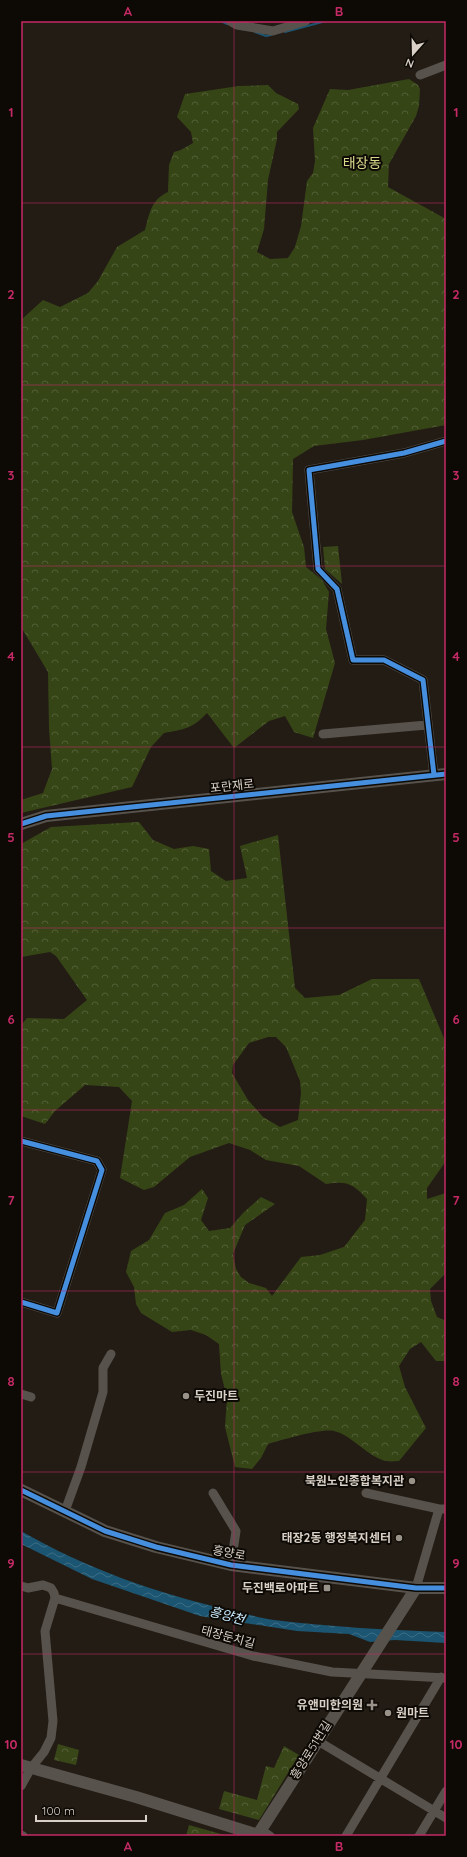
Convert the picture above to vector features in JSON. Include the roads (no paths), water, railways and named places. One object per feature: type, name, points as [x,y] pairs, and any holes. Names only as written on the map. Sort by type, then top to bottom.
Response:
[{"type":"street","points":[[230,21],[244,26],[273,32],[306,21]]},
{"type":"street","points":[[420,75],[446,65]]},
{"type":"street","points":[[434,775],[427,725],[423,680],[384,660],[353,660],[338,589],[318,569],[309,470],[404,453],[446,441]]},
{"type":"street","points":[[323,734],[427,725]]},
{"type":"street","name":"포란재로","points":[[21,824],[46,816],[446,774]]},
{"type":"street","points":[[21,1141],[97,1161],[102,1170],[56,1313],[21,1302]]},
{"type":"street","points":[[64,1511],[81,1467],[103,1392],[103,1368],[111,1354]]},
{"type":"street","points":[[21,1394],[31,1397]]},
{"type":"street","name":"흥양로","points":[[21,1490],[105,1531],[156,1547],[231,1565],[413,1593],[446,1588]]},
{"type":"street","points":[[212,1493],[236,1531],[231,1565]]},
{"type":"street","points":[[366,1493],[443,1509],[413,1593]]},
{"type":"street","name":"태장둔치길","points":[[21,1586],[28,1588],[43,1586],[51,1588],[55,1598],[253,1656],[332,1672],[363,1669],[444,1678],[379,1778],[346,1836]]},
{"type":"street","name":"흥양로51번길","points":[[26,1766],[261,1834],[363,1669],[413,1593]]},
{"type":"street","points":[[21,1786],[26,1766],[44,1752],[51,1738],[52,1721],[45,1631],[55,1598]]},
{"type":"street","points":[[318,1741],[446,1818]]},
{"type":"street","points":[[419,1836],[446,1791]]},
{"type":"water","name":"흥양천","points":[[21,1531],[96,1568],[149,1588],[203,1604],[257,1617],[317,1625],[446,1632],[446,1643],[395,1640],[370,1642],[349,1634],[297,1631],[200,1616],[92,1579],[21,1544]]},
{"type":"waterway","points":[[221,21],[227,24]]},
{"type":"waterway","points":[[285,32],[326,21]]},
{"type":"waterway","points":[[255,32],[266,36],[271,35]]},
{"type":"place","name":"두진마트","points":[[186,1396]]},
{"type":"place","name":"북원노인종합복지관","points":[[412,1481]]},
{"type":"place","name":"태장2동 행정복지센터","points":[[399,1538]]},
{"type":"place","name":"두진백로아파트","points":[[327,1588]]},
{"type":"place","name":"유앤미한의원","points":[[372,1705]]},
{"type":"place","name":"원마트","points":[[388,1713]]},
{"type":"district","name":"태장동","points":[[362,163]]}]
